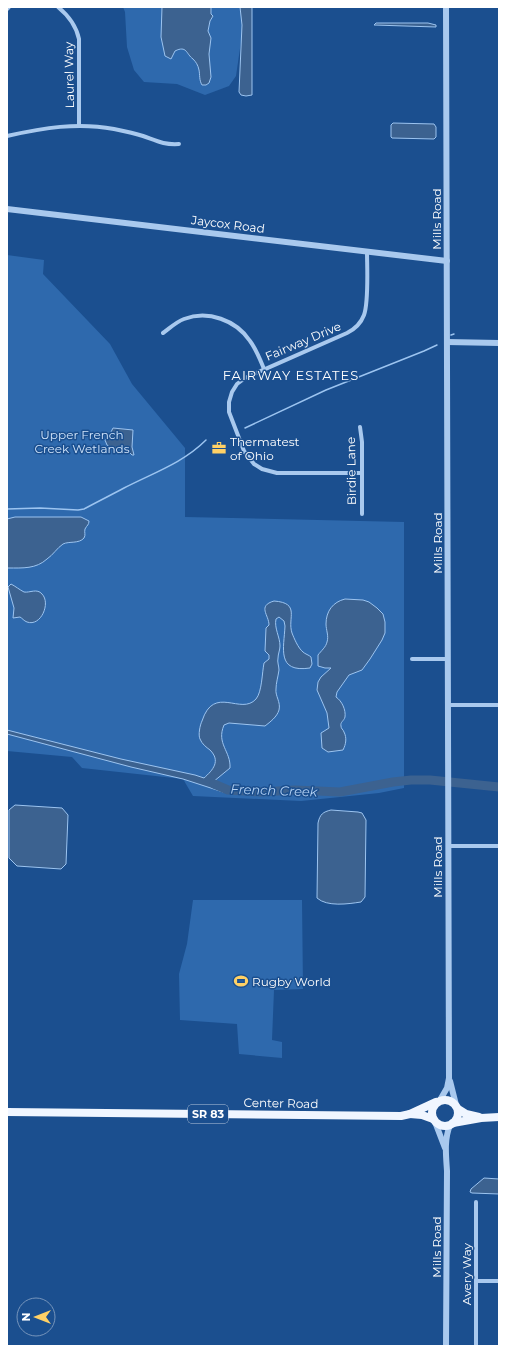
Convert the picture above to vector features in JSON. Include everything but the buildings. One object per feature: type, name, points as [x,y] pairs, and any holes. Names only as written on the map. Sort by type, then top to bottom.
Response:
[{"type":"main road","points":[[481,1118],[466,1114],[449,1100],[438,1101],[432,1110],[434,1120],[442,1126],[481,1118],[499,1117]]},
{"type":"main road","name":"Center Road","points":[[7,1112],[401,1116],[410,1114],[438,1101]]},
{"type":"main road","points":[[452,1124],[458,1116],[457,1107]]},
{"type":"main road","name":"Center Road","points":[[410,1114],[422,1115],[434,1120]]},
{"type":"street","name":"Laurel Way","points":[[58,7],[72,20],[79,39],[79,126]]},
{"type":"street","name":"Mills Road","points":[[438,1101],[446,1091],[449,1078],[446,7]]},
{"type":"street","points":[[7,136],[50,127],[79,126],[112,129],[138,134],[166,144],[179,144]]},
{"type":"street","name":"Jaycox Road","points":[[7,209],[447,261]]},
{"type":"street","name":"Fairway Drive","points":[[362,473],[272,472],[258,467],[250,460],[244,451],[229,416],[229,402],[232,392],[237,384],[249,375],[347,333],[358,325],[363,317],[366,306],[367,251]]},
{"type":"street","points":[[163,333],[177,323],[190,317],[207,316],[220,318],[233,324],[245,334],[253,345],[264,369]]},
{"type":"street","points":[[447,342],[499,342]]},
{"type":"street","name":"Birdie Lane","points":[[360,427],[362,442],[362,514]]},
{"type":"street","points":[[412,659],[448,660]]},
{"type":"street","points":[[448,705],[499,705]]},
{"type":"street","points":[[448,846],[499,846]]},
{"type":"street","name":"Mills Road","points":[[449,1078],[457,1107]]},
{"type":"street","name":"Mills Road","points":[[434,1120],[445,1148]]},
{"type":"street","name":"Mills Road","points":[[446,1346],[447,1171],[445,1148],[447,1134],[452,1124]]},
{"type":"street","name":"Avery Way","points":[[476,1202],[476,1346]]},
{"type":"street","points":[[476,1281],[499,1281]]},
{"type":"green space","points":[[123,7],[246,7],[236,76],[229,86],[205,95],[177,84],[144,82],[134,70],[127,47],[125,12]]},
{"type":"green space","name":"Upper French Creek Wetlands","points":[[7,255],[44,260],[43,274],[110,344],[132,384],[185,448],[185,517],[404,522],[404,788],[379,793],[301,801],[193,796],[183,779],[82,768],[72,757],[7,751]]},
{"type":"green space","name":"Rugby World","points":[[193,900],[302,900],[303,989],[274,990],[272,1040],[282,1042],[282,1058],[239,1054],[237,1024],[180,1020],[179,974],[187,944]]},
{"type":"shaded area","points":[[162,7],[211,7],[211,14],[213,16],[210,21],[208,31],[211,38],[209,54],[211,77],[209,83],[206,85],[202,85],[197,65],[186,51],[179,49],[175,51],[171,59],[165,56],[161,37]]},
{"type":"shaded area","points":[[240,7],[252,7],[252,95],[246,96],[241,95],[239,92],[242,25]]},
{"type":"shaded area","points":[[376,23],[428,23],[436,25],[436,27],[374,25]]},
{"type":"shaded area","points":[[393,123],[434,124],[436,127],[436,137],[434,139],[392,138],[391,125]]},
{"type":"shaded area","points":[[113,428],[133,430],[132,447],[134,455],[132,455],[123,446],[113,449],[107,445],[105,440]]},
{"type":"shaded area","points":[[15,517],[81,517],[89,521],[85,529],[85,537],[82,540],[63,544],[38,565],[8,568],[7,519]]},
{"type":"shaded area","points":[[11,584],[24,592],[38,591],[45,598],[45,608],[37,621],[32,623],[25,621],[20,617],[13,618],[14,608],[8,587]]},
{"type":"shaded area","points":[[345,599],[363,600],[369,602],[377,608],[383,614],[385,633],[362,670],[349,675],[337,692],[336,697],[342,703],[345,711],[345,717],[341,728],[346,736],[345,743],[343,750],[328,752],[322,748],[321,733],[329,728],[327,713],[317,690],[318,682],[321,677],[331,668],[318,666],[318,655],[325,647],[328,640],[326,624],[327,615],[337,602]]},
{"type":"shaded area","points":[[274,601],[282,602],[290,608],[292,633],[301,650],[311,657],[312,664],[310,668],[299,669],[292,667],[287,663],[284,657],[284,621],[279,617],[276,619],[280,646],[278,660],[279,670],[276,684],[279,710],[275,717],[265,726],[229,723],[224,725],[222,737],[230,762],[230,768],[213,782],[225,787],[223,792],[183,779],[131,767],[7,734],[7,730],[204,778],[213,769],[215,758],[199,737],[201,723],[207,710],[213,704],[220,702],[243,704],[250,703],[258,696],[261,687],[264,663],[269,659],[269,655],[265,651],[266,628],[269,625],[269,621],[265,608],[266,605]]},
{"type":"shaded area","points":[[15,805],[62,808],[68,815],[66,864],[61,869],[17,866],[9,858],[9,810]]},
{"type":"shaded area","points":[[331,810],[362,813],[366,820],[365,897],[361,902],[332,904],[321,901],[317,898],[318,823],[322,814]]},
{"type":"shaded area","points":[[484,1178],[499,1179],[499,1194],[470,1192],[471,1189]]},
{"type":"waterway","points":[[245,428],[326,390],[437,345]]},
{"type":"waterway","points":[[7,509],[84,509],[178,461],[206,440]]},
{"type":"waterway","name":"French Creek","points":[[214,784],[228,790],[261,792],[295,790],[340,792],[411,780],[430,780],[499,787]]},
{"type":"place","name":"Thermatest of Ohio","points":[[219,448]]},
{"type":"place","name":"Rugby World","points":[[241,981]]},
{"type":"district","name":"FAIRWAY ESTATES","points":[[291,375]]}]
